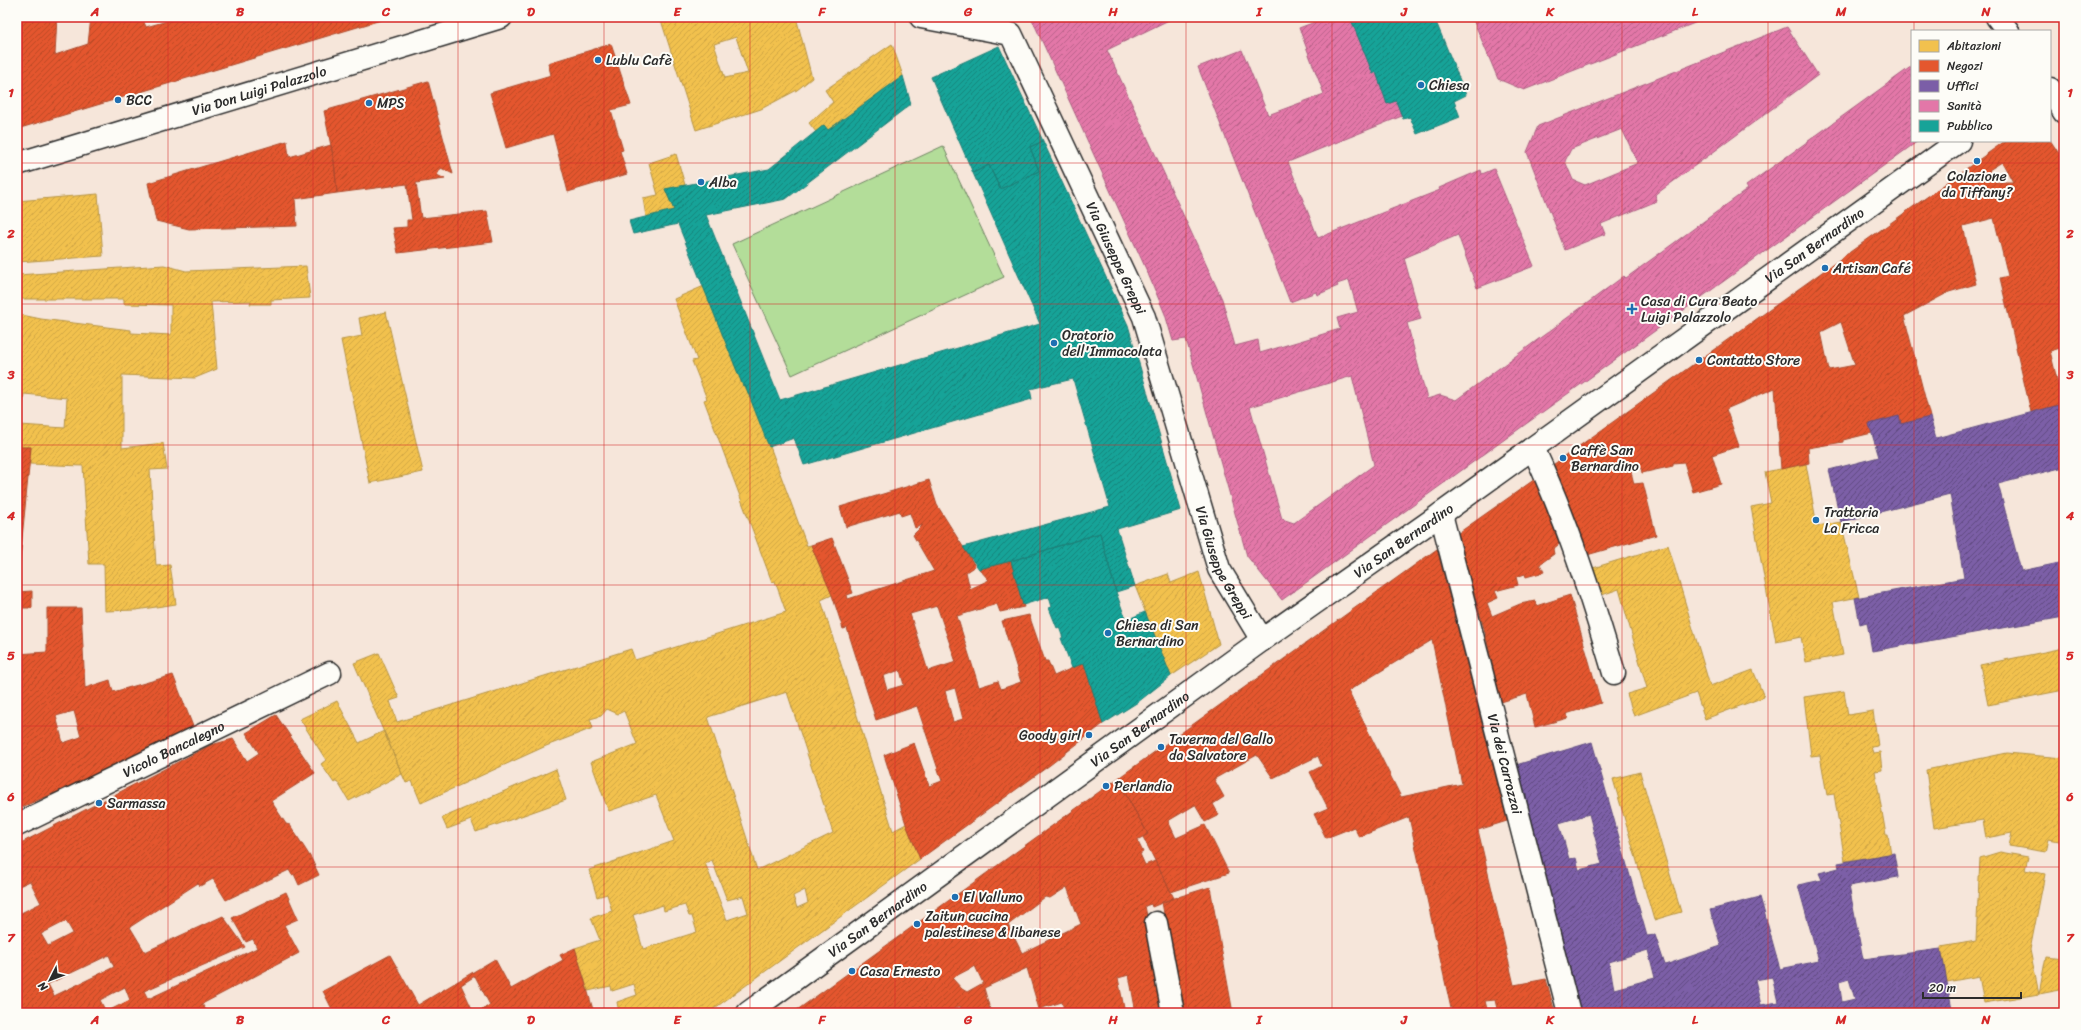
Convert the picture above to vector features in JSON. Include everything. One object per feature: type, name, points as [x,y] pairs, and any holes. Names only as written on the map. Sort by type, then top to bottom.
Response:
[{"type":"street","name":"Via Don Luigi Palazzolo","points":[[17,164],[501,17]]},
{"type":"street","name":"Via Giuseppe Greppi","points":[[921,17],[1011,34],[1144,317],[1219,569],[1262,640]]},
{"type":"street","points":[[1997,17],[2007,30]]},
{"type":"street","points":[[2051,91],[2064,112]]},
{"type":"street","name":"Via San Bernardino","points":[[748,1013],[1262,640],[1441,514],[1958,142]]},
{"type":"street","points":[[1533,448],[1549,483],[1585,576],[1614,673]]},
{"type":"street","name":"Via dei Carrozzai","points":[[1441,514],[1569,1013]]},
{"type":"street","name":"Vicolo Bancalegno","points":[[17,825],[330,673]]},
{"type":"street","points":[[1156,923],[1173,1013]]},
{"type":"green space","points":[[943,146],[1004,277],[792,375],[732,244]]},
{"type":"building: Abitazioni","points":[[660,17],[796,17],[812,78],[797,90],[761,109],[696,130]],"holes":[[[736,37],[748,73],[725,78],[714,44]]]},
{"type":"building: Abitazioni","points":[[892,44],[903,76],[828,130],[824,125],[816,132],[809,123],[833,102],[825,90]]},
{"type":"building: Abitazioni","points":[[676,154],[685,185],[665,189],[674,210],[646,217],[643,198],[658,195],[649,163]]},
{"type":"building: Abitazioni","points":[[98,194],[103,256],[17,262],[17,201]]},
{"type":"building: Abitazioni","points":[[164,265],[186,271],[306,266],[310,298],[271,300],[271,304],[250,304],[251,301],[211,302],[217,369],[195,378],[122,375],[122,448],[163,443],[167,469],[150,470],[156,566],[170,565],[176,604],[136,610],[105,611],[104,564],[89,564],[83,466],[30,464],[31,447],[17,447],[17,314],[41,319],[131,330],[131,333],[171,335],[171,305],[124,304],[124,299],[17,299],[17,275]],"holes":[[[24,394],[67,398],[65,428],[20,425]]]},
{"type":"building: Abitazioni","points":[[704,286],[743,386],[745,385],[765,433],[807,546],[811,545],[832,595],[821,600],[893,831],[906,824],[920,859],[708,1013],[619,1013],[617,1002],[637,995],[634,984],[612,991],[611,986],[588,991],[575,948],[600,940],[591,918],[612,911],[607,894],[597,897],[589,870],[674,841],[656,795],[609,811],[607,807],[591,762],[637,744],[624,711],[618,714],[607,709],[601,716],[590,719],[593,728],[546,746],[421,803],[412,781],[406,783],[354,663],[379,653],[399,698],[390,701],[397,722],[631,649],[635,660],[786,612],[775,581],[772,582],[704,400],[707,399],[692,361],[697,360],[674,299]],"holes":[[[787,692],[833,833],[757,870],[708,717]],[[712,860],[727,900],[743,896],[748,913],[727,920],[705,863]],[[805,890],[808,903],[797,908],[793,896]],[[663,905],[664,911],[685,905],[689,916],[692,916],[697,932],[643,949],[633,915]]]},
{"type":"building: Abitazioni","points":[[386,312],[423,472],[370,483],[341,340],[362,336],[359,318]]},
{"type":"building: Abitazioni","points":[[1806,464],[1817,526],[1841,522],[1859,597],[1833,602],[1843,655],[1806,662],[1801,637],[1776,642],[1751,507],[1771,503],[1765,472]]},
{"type":"building: Abitazioni","points":[[1668,545],[1710,686],[1753,670],[1764,697],[1705,719],[1696,693],[1634,716],[1627,694],[1647,688],[1619,589],[1599,596],[1593,568]]},
{"type":"building: Abitazioni","points":[[1199,572],[1219,644],[1171,676],[1135,586],[1168,574],[1171,583]]},
{"type":"building: Abitazioni","points":[[2064,648],[2064,690],[1988,705],[1980,665]]},
{"type":"building: Abitazioni","points":[[1844,691],[1848,715],[1873,711],[1878,746],[1871,747],[1873,753],[1880,752],[1882,770],[1875,771],[1886,835],[1888,835],[1891,854],[1845,861],[1834,794],[1827,795],[1820,755],[1811,756],[1804,697]]},
{"type":"building: Abitazioni","points":[[337,701],[359,743],[384,731],[402,774],[349,801],[337,781],[334,783],[321,764],[326,760],[300,719]]},
{"type":"building: Abitazioni","points":[[2064,745],[2064,842],[2049,839],[2046,852],[2009,846],[2012,833],[1986,838],[1983,820],[1934,828],[1926,770],[2007,753],[2063,758]]},
{"type":"building: Abitazioni","points":[[556,769],[566,800],[476,832],[471,820],[447,829],[442,818]]},
{"type":"building: Abitazioni","points":[[1640,772],[1681,912],[1654,920],[1613,779]]},
{"type":"building: Abitazioni","points":[[2000,852],[2028,857],[2025,870],[2045,874],[2030,950],[2039,994],[1984,1003],[1979,976],[1947,982],[1941,947],[1976,941],[1980,858]]},
{"type":"building: Abitazioni","points":[[2046,956],[2064,958],[2061,988],[2060,990],[2039,994]]},
{"type":"building: Negozi","points":[[17,17],[57,17],[55,55],[88,44],[91,17],[142,17],[146,27],[181,17],[391,17],[17,129]]},
{"type":"building: Negozi","points":[[611,44],[631,105],[611,110],[623,150],[620,151],[627,174],[568,192],[553,134],[506,148],[490,93],[551,75],[548,63]]},
{"type":"building: Negozi","points":[[428,81],[453,174],[441,168],[437,175],[445,179],[416,183],[421,218],[487,211],[493,242],[398,253],[393,228],[407,227],[407,220],[412,220],[407,184],[337,193],[334,161],[324,111]]},
{"type":"building: Negozi","points":[[287,141],[289,157],[331,145],[334,161],[337,193],[295,199],[297,226],[189,229],[156,221],[148,183]]},
{"type":"building: Negozi","points":[[2004,142],[2051,142],[2064,161],[2064,347],[2050,351],[2063,404],[2031,412],[2000,278],[2008,276],[1994,218],[1963,226],[1976,284],[1949,292],[1904,316],[1930,417],[1901,424],[1899,416],[1869,424],[1872,433],[1843,440],[1843,442],[1808,448],[1809,463],[1781,469],[1775,388],[1726,409],[1739,446],[1712,455],[1721,484],[1693,492],[1684,462],[1673,463],[1673,466],[1642,473],[1641,468],[1631,472],[1634,484],[1643,483],[1656,535],[1587,555],[1577,531],[1580,529],[1550,467]],"holes":[[[2002,162],[2013,182],[1996,182],[1989,170]],[[1841,322],[1855,365],[1829,370],[1821,332]]]},
{"type":"building: Negozi","points":[[17,447],[31,447],[19,569],[17,569]]},
{"type":"building: Negozi","points":[[1538,477],[1563,541],[1553,549],[1554,554],[1540,564],[1544,572],[1526,577],[1525,574],[1516,577],[1518,585],[1495,591],[1498,598],[1487,603],[1492,616],[1520,604],[1535,601],[1536,606],[1570,595],[1601,703],[1566,714],[1568,718],[1535,727],[1527,694],[1501,702],[1484,628],[1457,534]]},
{"type":"building: Negozi","points":[[929,480],[937,505],[975,566],[966,572],[970,589],[989,580],[979,569],[1011,561],[1024,607],[1000,612],[997,604],[957,616],[979,687],[998,681],[1001,689],[1021,682],[1002,621],[1029,615],[1045,661],[1048,661],[1054,676],[1084,663],[1103,724],[1050,765],[920,859],[906,824],[884,755],[914,743],[929,786],[942,781],[917,706],[876,720],[847,628],[843,629],[832,595],[811,545],[832,538],[853,593],[847,595],[848,599],[934,571],[913,535],[923,525],[915,528],[910,513],[901,516],[900,511],[846,527],[840,507]],"holes":[[[937,606],[956,662],[928,671],[910,614]],[[900,670],[904,685],[887,690],[883,676]],[[955,688],[963,719],[953,722],[945,691]]]},
{"type":"building: Negozi","points":[[1437,549],[1507,821],[1478,830],[1514,985],[1546,979],[1555,1013],[1498,1013],[1495,1000],[1485,1001],[1488,1013],[1452,1013],[1409,817],[1359,837],[1354,827],[1326,838],[1314,814],[1328,808],[1310,772],[1322,766],[1318,756],[1273,778],[1257,755],[1214,779],[1224,797],[1213,804],[1219,815],[1205,822],[1195,805],[1168,821],[1176,838],[1205,825],[1229,873],[1171,892],[1143,837],[1148,834],[1117,779]],"holes":[[[1432,640],[1462,784],[1401,797],[1348,691]]]},
{"type":"building: Negozi","points":[[32,591],[32,608],[17,608],[17,592]]},
{"type":"building: Negozi","points":[[47,608],[81,608],[85,688],[110,680],[113,692],[173,675],[194,729],[95,776],[17,809],[17,654],[47,652]],"holes":[[[74,711],[81,737],[63,743],[56,716]]]},
{"type":"building: Negozi","points":[[276,715],[315,773],[271,801],[286,824],[290,825],[311,858],[319,875],[299,885],[294,874],[292,875],[289,870],[226,900],[213,879],[200,886],[198,883],[130,927],[145,952],[223,916],[245,947],[144,991],[148,999],[257,948],[253,939],[246,942],[232,918],[286,892],[298,919],[284,925],[299,953],[202,1004],[208,1013],[17,1013],[17,915],[41,903],[30,881],[17,887],[17,845],[211,745],[233,739],[247,761],[259,753],[246,733]],"holes":[[[66,921],[73,933],[48,946],[41,934]],[[109,955],[114,967],[54,996],[48,984]],[[125,987],[130,1000],[106,1012],[100,1000]]]},
{"type":"building: Negozi","points":[[1117,779],[1148,834],[1137,840],[1143,852],[1140,854],[1145,865],[1155,861],[1174,898],[1152,907],[1151,904],[1145,906],[1166,1013],[1136,1013],[1129,975],[1118,978],[1125,1013],[1065,1013],[1062,1002],[1039,1009],[1027,968],[984,988],[991,1013],[962,1013],[960,1006],[945,1013],[793,1013]],"holes":[[[1067,887],[1081,924],[1022,953],[1008,925],[1045,897],[1050,898]],[[975,966],[983,983],[967,992],[962,989],[952,978]]]},
{"type":"building: Negozi","points":[[1210,887],[1233,1013],[1181,1013],[1162,902]]},
{"type":"building: Negozi","points":[[575,948],[594,1013],[476,1013],[490,1005],[475,976],[461,985],[474,1013],[334,1013],[323,991],[390,955],[418,1005],[495,959],[511,989],[563,960],[560,955]]},
{"type":"building: Uffici","points":[[2063,404],[2064,467],[1998,484],[2021,571],[2064,562],[2064,617],[1872,651],[1867,622],[1860,624],[1855,598],[1964,578],[1950,494],[1841,522],[1829,470],[1879,457],[1869,424],[1899,416],[1901,424],[1930,417],[1936,438]]},
{"type":"building: Uffici","points":[[1592,742],[1647,936],[1655,935],[1665,965],[1721,946],[1710,910],[1760,897],[1780,969],[1819,961],[1798,885],[1822,880],[1819,873],[1839,868],[1838,863],[1894,853],[1898,877],[1849,886],[1863,959],[1941,949],[1952,1010],[1938,1013],[1580,1013],[1516,765]],"holes":[[[1589,814],[1602,864],[1579,870],[1576,858],[1569,859],[1559,823]],[[1648,950],[1655,978],[1614,989],[1609,962]],[[1772,977],[1778,1002],[1761,1005],[1755,980]],[[1849,979],[1855,999],[1842,1002],[1839,982]]]},
{"type":"building: Sanità","name":"Casa di Cura Beato Luigi Palazzolo","points":[[1031,17],[1175,17],[1107,50],[1222,299],[1235,346],[1258,340],[1260,353],[1340,329],[1337,318],[1358,312],[1349,280],[1337,284],[1338,286],[1317,295],[1316,292],[1290,302],[1198,67],[1242,50],[1268,115],[1324,94],[1299,28],[1328,17],[1350,17],[1373,74],[1376,72],[1387,104],[1396,101],[1402,116],[1288,162],[1318,238],[1440,190],[1439,188],[1481,170],[1482,174],[1494,169],[1534,266],[1477,288],[1458,235],[1404,258],[1421,319],[1407,323],[1427,399],[1440,395],[1456,400],[1624,276],[1626,278],[1748,189],[1746,186],[1911,67],[1911,142],[1917,142],[1282,600],[1247,556],[1186,339],[1173,341],[1165,314]],"holes":[[[1352,376],[1374,465],[1294,523],[1282,519],[1250,407]]]},
{"type":"building: Sanità","points":[[1472,17],[1710,17],[1524,90],[1498,79]]},
{"type":"building: Sanità","points":[[1787,27],[1818,75],[1655,195],[1657,201],[1601,224],[1605,234],[1565,250],[1527,152],[1538,126]],"holes":[[[1622,129],[1638,163],[1585,185],[1573,180],[1565,161],[1571,149]]]},
{"type":"building: Pubblico","name":"Chiesa","points":[[1350,17],[1434,17],[1466,95],[1454,101],[1460,117],[1417,134],[1410,117],[1403,119],[1396,101],[1387,104],[1376,72],[1373,74]]},
{"type":"building: Pubblico","points":[[999,46],[1043,141],[1030,147],[1039,171],[1000,189],[989,165],[973,173],[931,77]]},
{"type":"building: Pubblico","name":"Oratorio dell'Immacolata","points":[[903,76],[911,104],[786,199],[706,215],[780,400],[1040,324],[973,173],[989,165],[1000,189],[1007,186],[1039,171],[1030,147],[1043,141],[1128,325],[1181,510],[1117,529],[1135,586],[1116,592],[1100,533],[1011,561],[979,569],[963,547],[1110,507],[1073,379],[1030,389],[1032,399],[804,465],[794,438],[769,447],[745,385],[743,386],[678,224],[633,234],[629,221],[674,210],[665,189],[769,169],[824,125],[828,130]]},
{"type":"building: Pubblico","name":"Chiesa di San Bernardino","points":[[1100,533],[1116,592],[1126,620],[1145,612],[1171,676],[1138,702],[1103,724],[1084,663],[1072,668],[1061,638],[1063,638],[1059,627],[1057,628],[1049,608],[1052,607],[1049,597],[1023,605],[1011,561]]},
{"type":"place","name":"Lublu Cafè","points":[[598,60]]},
{"type":"place","name":"Chiesa","points":[[1421,85]]},
{"type":"place","name":"BCC","points":[[118,100]]},
{"type":"place","name":"MPS","points":[[369,103]]},
{"type":"place","name":"Colazione da Tiffany?","points":[[1977,161]]},
{"type":"place","name":"Alba","points":[[701,182]]},
{"type":"place","name":"Artisan Café","points":[[1825,268]]},
{"type":"place","name":"Casa di Cura Beato Luigi Palazzolo","points":[[1632,309]]},
{"type":"place","name":"Oratorio dell'Immacolata","points":[[1054,343]]},
{"type":"place","name":"Contatto Store","points":[[1699,360]]},
{"type":"place","name":"Caffè San Bernardino","points":[[1563,458]]},
{"type":"place","name":"Trattoria La Fricca","points":[[1816,520]]},
{"type":"place","name":"Chiesa di San Bernardino","points":[[1108,633]]},
{"type":"place","name":"Goody girl","points":[[1089,735]]},
{"type":"place","name":"Taverna del Gallo da Salvatore","points":[[1161,747]]},
{"type":"place","name":"Perlandia","points":[[1106,786]]},
{"type":"place","name":"Sarmassa","points":[[99,803]]},
{"type":"place","name":"El Valluno","points":[[955,897]]},
{"type":"place","name":"Zaitun cucina palestinese & libanese","points":[[917,924]]},
{"type":"place","name":"Casa Ernesto","points":[[852,971]]}]
